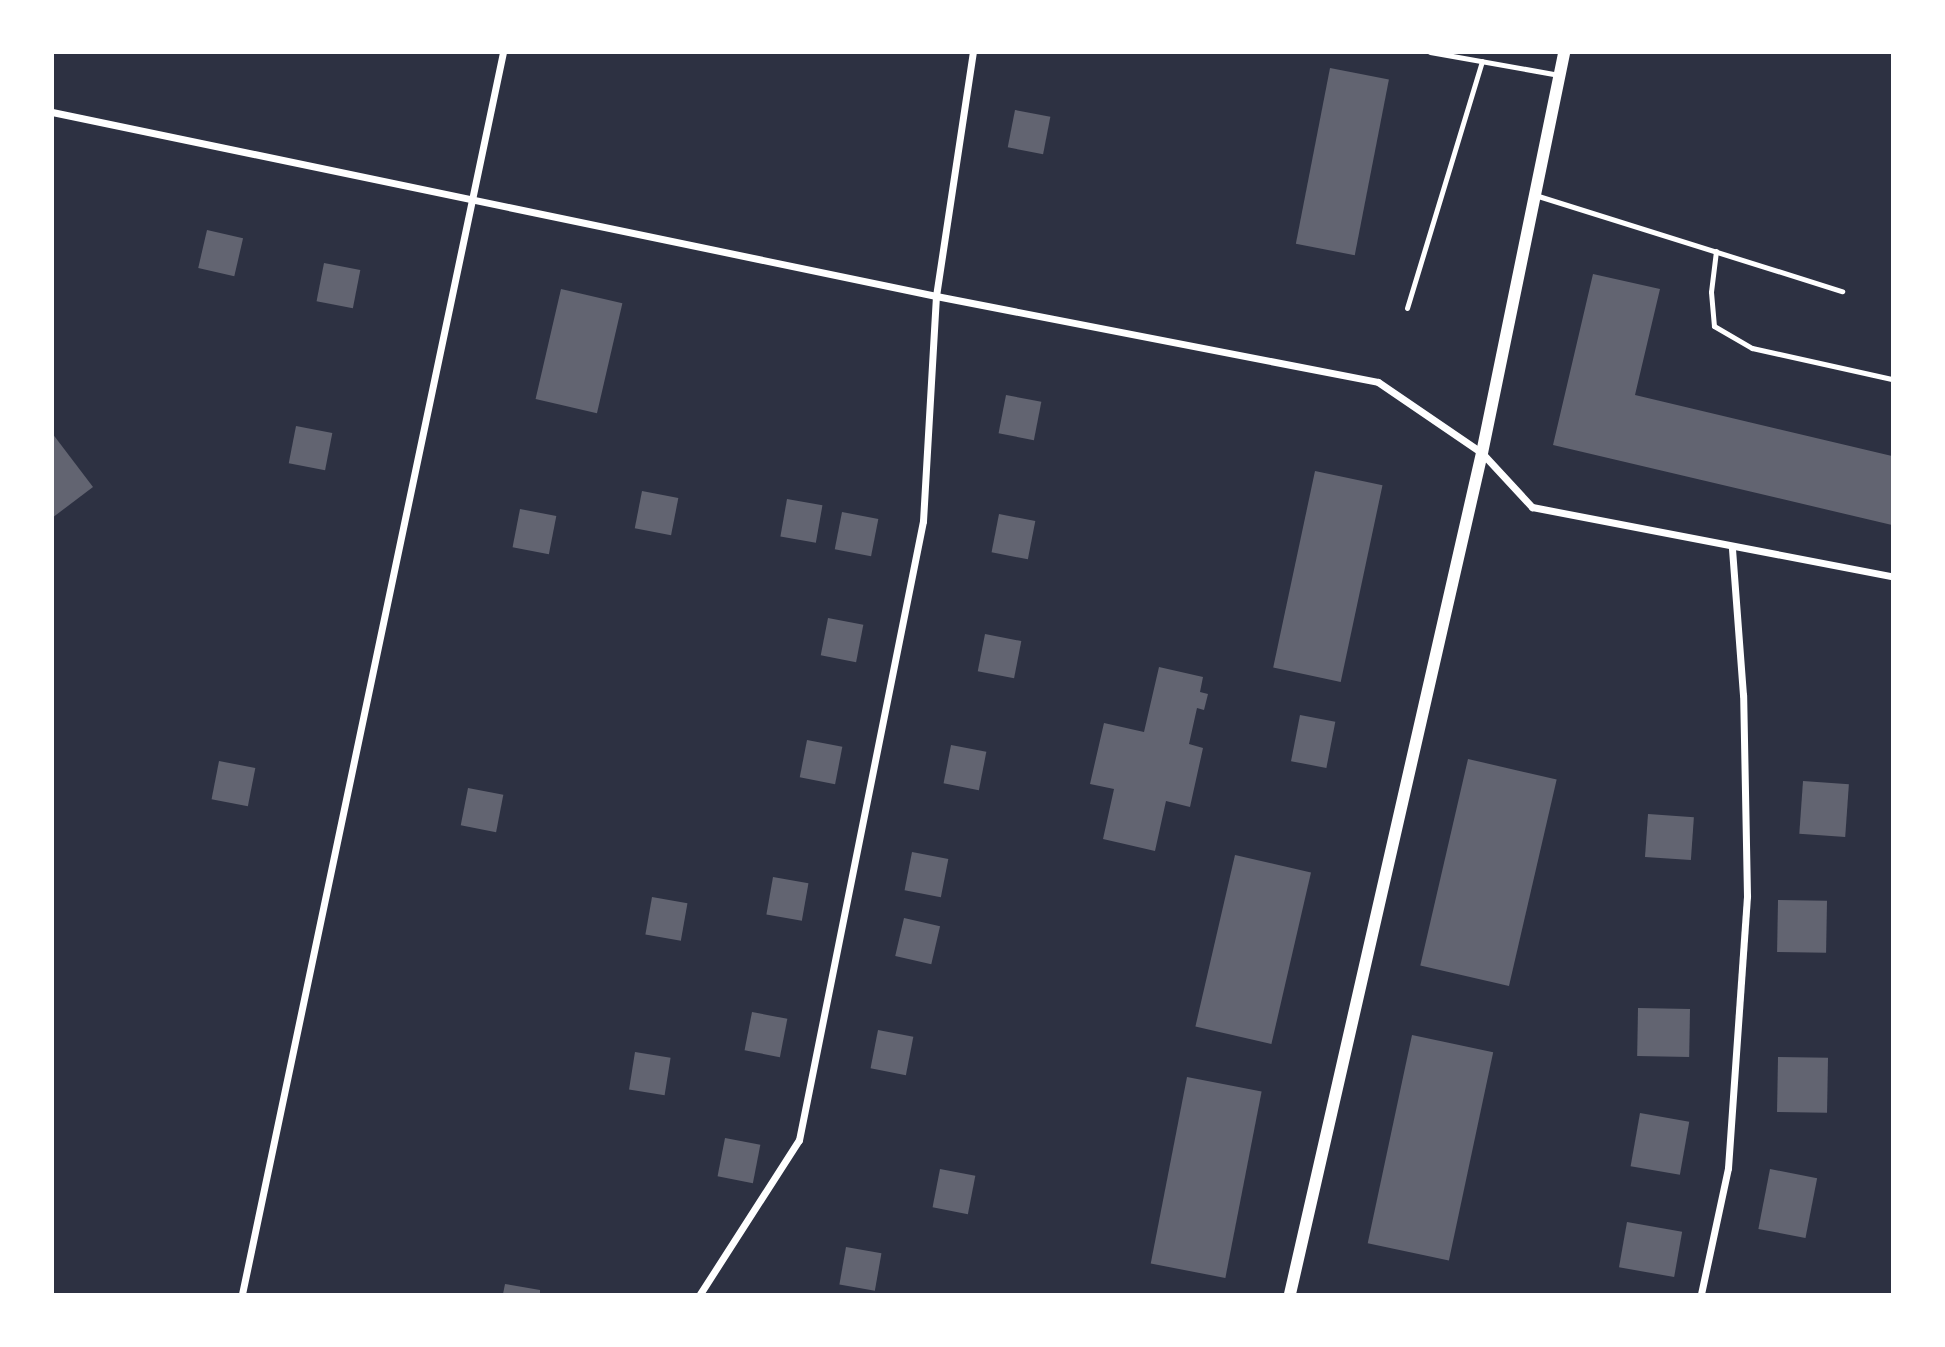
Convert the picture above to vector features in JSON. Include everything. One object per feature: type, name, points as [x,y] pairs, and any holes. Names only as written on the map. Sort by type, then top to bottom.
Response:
[{"type":"street","points":[[242,1294],[475,197],[503,52]]},
{"type":"street","points":[[700,1294],[799,1140],[923,521],[936,296],[973,52]]},
{"type":"street","points":[[1290,1294],[1482,453],[1564,52]]},
{"type":"street","points":[[52,112],[475,197],[936,296],[1378,382],[1482,453],[1532,507],[1892,576]]},
{"type":"street","points":[[1701,1294],[1728,1168],[1747,896],[1743,695],[1731,547]]},
{"type":"lane","points":[[1430,52],[1559,75]]},
{"type":"lane","points":[[1407,308],[1482,61]]},
{"type":"lane","points":[[1535,195],[1842,290]]},
{"type":"lane","points":[[1716,251],[1711,292],[1714,326],[1752,348],[1892,379]]},
{"type":"building","points":[[1330,68],[1389,79],[1355,255],[1296,244]]},
{"type":"building","points":[[1015,110],[1050,117],[1043,154],[1008,147]]},
{"type":"building","points":[[207,230],[243,238],[234,276],[198,268]]},
{"type":"building","points":[[324,263],[360,270],[353,308],[317,301]]},
{"type":"building","points":[[1593,274],[1660,289],[1635,395],[1892,456],[1892,525],[1553,445]]},
{"type":"building","points":[[561,289],[622,303],[597,413],[536,399]]},
{"type":"building","points":[[1006,395],[1041,402],[1034,440],[999,433]]},
{"type":"building","points":[[296,426],[332,433],[325,470],[289,463]]},
{"type":"building","points":[[52,433],[93,487],[52,518]]},
{"type":"building","points":[[1315,471],[1382,485],[1341,682],[1273,668]]},
{"type":"building","points":[[642,491],[678,498],[671,535],[635,528]]},
{"type":"building","points":[[787,499],[822,505],[816,543],[780,536]]},
{"type":"building","points":[[520,509],[556,516],[549,554],[513,547]]},
{"type":"building","points":[[842,512],[878,519],[871,556],[835,549]]},
{"type":"building","points":[[999,514],[1035,521],[1028,559],[992,552]]},
{"type":"building","points":[[828,618],[863,625],[856,662],[821,655]]},
{"type":"building","points":[[985,634],[1021,641],[1014,678],[978,671]]},
{"type":"building","points":[[1159,667],[1203,677],[1200,692],[1208,694],[1204,710],[1197,708],[1189,744],[1203,748],[1190,807],[1166,801],[1155,851],[1103,839],[1114,789],[1090,784],[1104,723],[1144,732]]},
{"type":"building","points":[[1300,715],[1335,722],[1326,768],[1291,761]]},
{"type":"building","points":[[807,740],[842,747],[835,784],[800,777]]},
{"type":"building","points":[[951,745],[986,752],[979,790],[944,783]]},
{"type":"building","points":[[1468,759],[1557,779],[1509,986],[1420,966]]},
{"type":"building","points":[[219,761],[255,768],[248,806],[212,799]]},
{"type":"building","points":[[1803,781],[1849,784],[1845,837],[1799,834]]},
{"type":"building","points":[[468,788],[503,795],[496,832],[461,825]]},
{"type":"building","points":[[1648,814],[1694,817],[1691,860],[1645,857]]},
{"type":"building","points":[[912,852],[948,859],[941,897],[905,890]]},
{"type":"building","points":[[1235,855],[1311,873],[1271,1044],[1195,1026]]},
{"type":"building","points":[[773,877],[808,883],[802,921],[766,914]]},
{"type":"building","points":[[652,897],[687,903],[681,941],[645,934]]},
{"type":"building","points":[[1778,900],[1827,901],[1826,953],[1777,952]]},
{"type":"building","points":[[904,918],[940,926],[931,964],[895,956]]},
{"type":"building","points":[[1638,1008],[1690,1009],[1689,1057],[1637,1056]]},
{"type":"building","points":[[752,1012],[787,1019],[780,1057],[745,1050]]},
{"type":"building","points":[[878,1030],[913,1037],[906,1075],[871,1068]]},
{"type":"building","points":[[1412,1035],[1493,1052],[1449,1261],[1368,1243]]},
{"type":"building","points":[[635,1052],[671,1058],[665,1095],[629,1090]]},
{"type":"building","points":[[1778,1057],[1828,1058],[1827,1113],[1777,1112]]},
{"type":"building","points":[[1187,1077],[1262,1092],[1225,1278],[1151,1264]]},
{"type":"building","points":[[1640,1113],[1689,1122],[1680,1175],[1631,1166]]},
{"type":"building","points":[[725,1138],[760,1145],[753,1183],[718,1176]]},
{"type":"building","points":[[940,1169],[975,1176],[968,1214],[933,1207]]},
{"type":"building","points":[[1770,1169],[1817,1178],[1805,1238],[1758,1229]]},
{"type":"building","points":[[1627,1222],[1682,1232],[1674,1277],[1619,1267]]},
{"type":"building","points":[[846,1247],[881,1253],[875,1291],[839,1284]]},
{"type":"building","points":[[505,1284],[540,1290],[540,1294],[503,1294]]}]
